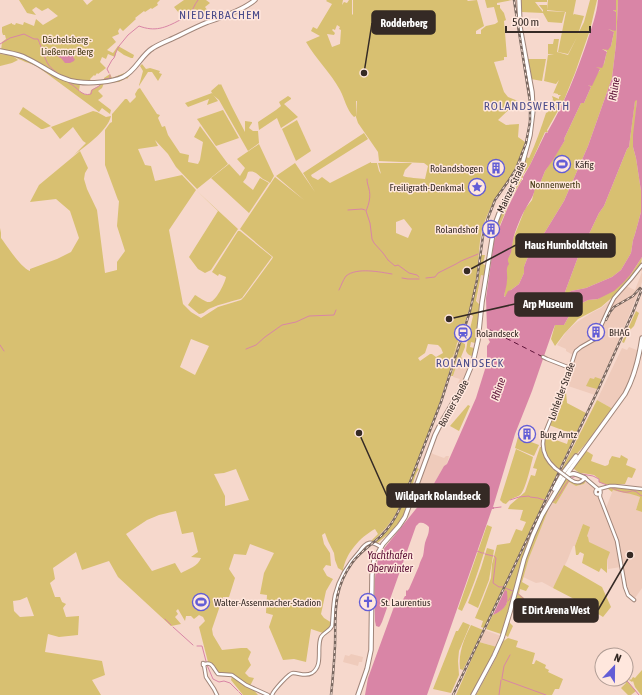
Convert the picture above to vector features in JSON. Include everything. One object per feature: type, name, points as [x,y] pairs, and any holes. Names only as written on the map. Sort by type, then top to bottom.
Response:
[{"type":"main road","points":[[0,51],[23,56],[58,76],[76,82],[92,83],[119,78],[130,72],[153,48],[192,29],[221,18],[255,0]]},
{"type":"main road","name":"Mainzer Straße","points":[[489,254],[495,223],[522,165],[532,128],[532,92],[520,27],[519,0]]},
{"type":"main road","name":"Bonner Straße","points":[[358,695],[371,654],[374,560],[381,547],[402,522],[406,514],[435,435],[464,384],[473,362],[478,340],[489,254]]},
{"type":"main road","points":[[545,508],[575,462],[630,386],[637,365],[642,338]]},
{"type":"main road","points":[[473,695],[502,638],[524,559],[550,496],[562,473],[587,446]]},
{"type":"main road","points":[[575,462],[573,468],[582,479]]},
{"type":"main road","points":[[564,478],[572,473],[582,479]]},
{"type":"street","name":"Lohfelder Straße","points":[[562,473],[549,462],[544,455],[542,446],[544,436],[575,352],[596,339],[614,299],[642,265]]},
{"type":"street","points":[[543,357],[570,368]]},
{"type":"street","points":[[562,473],[576,482],[582,479],[598,491],[617,541],[625,588],[628,595],[634,600]]},
{"type":"street","points":[[598,491],[615,486],[642,489]]},
{"type":"street","points":[[272,695],[274,690],[290,674],[295,673],[305,675],[314,671],[320,658],[321,637],[330,630],[332,626],[336,591],[342,576],[349,564],[366,544],[371,543],[381,547]]},
{"type":"street","points":[[217,695],[206,677],[204,664],[210,664],[218,674],[232,675],[246,685],[268,695]]},
{"type":"shaded area","points":[[642,272],[642,282],[639,291],[595,395],[565,385],[576,352],[596,340],[602,327],[595,339],[580,347],[573,355],[566,351],[566,349],[557,345],[567,331],[577,322],[601,308],[612,299],[614,300],[626,286],[635,290]]},
{"type":"shaded area","points":[[481,275],[486,276],[481,305],[477,301]]},
{"type":"shaded area","points":[[629,347],[639,351],[631,381],[623,396],[613,409],[597,400],[622,348],[627,350]]},
{"type":"shaded area","points":[[462,358],[471,363],[469,371],[461,387],[457,385],[460,379],[453,377],[457,364]]},
{"type":"shaded area","points":[[431,452],[444,458],[449,456],[447,464],[444,466],[421,503],[413,500]]},
{"type":"shaded area","points":[[586,481],[594,488],[593,494],[598,496],[600,500],[616,541],[621,567],[608,569],[607,560],[588,542],[588,537],[583,524],[575,546],[573,546],[553,588],[542,582],[536,583],[523,577],[551,502],[556,504],[569,482],[577,486],[584,484]]},
{"type":"shaded area","points":[[613,490],[631,493],[640,497],[636,510],[642,512],[642,588],[635,598],[628,593],[626,588],[620,547],[606,508]]},
{"type":"shaded area","points":[[485,630],[501,636],[497,647],[479,642]]},
{"type":"shaded area","points":[[351,654],[363,657],[362,662],[359,662],[358,666],[343,662],[345,655],[349,656]]},
{"type":"green space","name":"Dächelsberg - Ließemer Berg","points":[[19,0],[83,0],[87,5],[93,0],[160,0],[157,3],[158,5],[145,12],[144,11],[123,31],[120,28],[118,31],[119,34],[112,37],[116,42],[107,50],[113,53],[118,46],[134,55],[133,58],[124,55],[117,50],[115,57],[108,54],[106,59],[102,57],[100,62],[106,68],[90,79],[92,82],[82,82],[67,78],[27,57],[1,51],[2,42],[6,39],[2,32],[2,27],[12,23],[15,25],[16,23],[23,25],[24,22],[34,26],[36,19],[43,25],[58,16],[48,8],[42,11],[36,7],[32,10],[36,15],[27,13]]},
{"type":"green space","points":[[184,0],[206,0],[210,3],[205,7],[208,11],[202,15],[200,13],[195,15],[193,11],[191,15],[184,19],[174,7]]},
{"type":"green space","points":[[343,0],[342,5],[344,2],[347,3],[349,0],[352,0],[353,15],[353,0],[477,0],[484,26],[476,31],[476,34],[481,34],[481,30],[486,26],[498,22],[494,7],[487,8],[485,0],[512,0],[497,3],[497,5],[500,5],[506,20],[504,21],[507,57],[504,57],[504,60],[494,62],[504,92],[508,97],[518,101],[498,120],[506,125],[519,124],[518,137],[525,142],[521,155],[509,180],[494,200],[486,218],[480,241],[474,294],[459,340],[452,358],[450,358],[452,359],[453,358],[458,344],[437,411],[399,508],[387,526],[372,542],[371,541],[378,534],[375,529],[359,541],[350,552],[343,571],[338,568],[334,553],[325,533],[322,535],[324,544],[330,553],[331,566],[326,565],[323,569],[327,576],[333,579],[326,591],[321,614],[332,623],[330,628],[323,633],[311,629],[306,662],[294,659],[283,660],[269,627],[273,615],[266,613],[267,595],[260,594],[264,573],[274,553],[250,544],[246,555],[234,554],[229,569],[235,578],[229,597],[223,597],[212,629],[213,635],[222,650],[247,648],[251,652],[248,659],[251,665],[245,673],[249,677],[254,678],[250,686],[232,675],[219,674],[208,662],[199,627],[205,621],[203,617],[199,615],[194,619],[191,616],[186,616],[185,621],[178,609],[176,611],[178,614],[175,617],[181,624],[171,626],[118,577],[109,561],[82,570],[76,552],[53,568],[55,579],[50,583],[55,597],[60,597],[62,602],[66,604],[63,608],[66,617],[79,616],[78,635],[59,637],[48,634],[45,652],[102,661],[105,675],[92,680],[101,695],[0,695],[0,228],[1,238],[18,261],[30,271],[30,269],[71,252],[79,238],[70,211],[56,199],[30,202],[39,185],[80,151],[88,168],[84,179],[97,210],[105,273],[117,270],[117,262],[125,251],[117,226],[119,201],[105,165],[105,130],[112,122],[112,114],[125,99],[127,99],[130,103],[136,97],[135,94],[140,88],[157,114],[160,115],[158,118],[162,127],[165,126],[168,135],[180,153],[189,155],[188,162],[198,164],[200,160],[203,142],[194,137],[200,126],[228,164],[197,189],[176,167],[168,154],[155,140],[158,146],[138,149],[145,165],[151,166],[155,181],[182,175],[196,190],[169,230],[183,304],[191,312],[201,318],[218,307],[241,300],[272,259],[273,257],[240,229],[275,177],[304,200],[276,176],[295,163],[315,192],[303,173],[364,133],[368,139],[311,175],[312,177],[318,180],[322,177],[330,183],[371,162],[377,163],[381,174],[378,163],[412,163],[405,170],[403,176],[425,179],[428,166],[424,163],[379,161],[378,152],[358,123],[356,117],[357,101],[356,116],[354,117],[349,111],[342,93],[336,83],[306,42],[320,36],[311,31],[313,27],[317,29],[332,4],[326,1]],"holes":[[[337,25],[340,27],[340,44],[332,47],[327,34],[334,35],[335,33],[332,30],[335,30]],[[404,219],[412,229],[408,238],[396,233],[396,222]],[[191,339],[209,346],[195,375],[180,367]],[[428,344],[438,345],[443,353],[436,357],[430,354],[420,361],[418,358],[425,353]],[[236,469],[249,500],[225,506],[225,496],[214,474],[224,473]],[[176,511],[182,534],[193,532],[198,552],[191,557],[201,558],[200,561],[193,567],[181,573],[175,563],[152,571],[126,534],[147,520],[159,515]],[[27,597],[34,616],[20,617],[14,611],[13,601]]]},
{"type":"green space","points":[[520,0],[547,0],[547,2],[535,2],[543,12],[539,5],[547,5],[547,11],[565,12],[562,23],[548,22],[543,13],[521,12]]},
{"type":"green space","points":[[548,0],[576,0],[573,15],[584,16],[578,34],[584,22],[590,0],[597,0],[590,30],[564,100],[547,130],[548,132],[545,132],[530,165],[523,175],[523,178],[520,177],[523,174],[527,165],[526,164],[519,178],[518,177],[526,157],[529,158],[546,113],[548,112],[553,99],[552,96],[559,99],[561,95],[553,94],[559,80],[556,84],[544,81],[548,55],[554,55],[548,54],[548,44],[553,44],[554,39],[559,39],[557,52],[568,55],[577,37],[568,54],[558,52],[566,12],[547,10]]},
{"type":"green space","name":"Nonnenwerth","points":[[616,0],[618,0],[616,44],[612,78],[588,146],[564,201],[527,259],[524,267],[524,273],[519,284],[511,290],[506,297],[504,296],[507,277],[506,270],[513,239],[525,209],[532,200],[535,186],[539,186],[545,171],[565,140],[564,139],[581,103],[584,103],[591,87],[588,85],[600,70],[595,67],[604,64],[607,51],[602,49],[611,46],[614,32],[608,29],[616,30],[616,12],[613,10],[616,10]]},
{"type":"green space","points":[[0,54],[14,56],[24,59],[65,80],[80,84],[79,91],[86,95],[90,94],[91,90],[99,86],[104,78],[110,74],[112,78],[131,69],[133,71],[127,79],[126,78],[119,82],[104,83],[102,88],[98,91],[103,96],[98,100],[111,110],[110,114],[102,108],[99,112],[38,67],[13,56],[18,60],[0,66]]},
{"type":"green space","points":[[528,59],[546,59],[542,81],[531,79]]},
{"type":"green space","points":[[142,64],[146,69],[150,68],[160,71],[159,73],[162,74],[158,81],[152,72],[148,72],[139,86],[143,71],[140,66]]},
{"type":"green space","points":[[221,84],[245,132],[245,121],[252,122],[249,128],[253,131],[258,131],[259,143],[248,151],[219,100],[211,91]]},
{"type":"green space","points":[[212,93],[218,101],[207,105],[209,99],[188,107],[185,103]]},
{"type":"green space","points":[[288,96],[291,99],[284,104],[298,117],[281,128],[277,118],[259,130],[258,122],[281,106],[279,102]]},
{"type":"green space","points":[[635,100],[637,100],[633,147],[641,191],[641,212],[631,253],[621,270],[612,277],[586,288],[571,291],[566,296],[565,292],[578,257],[599,213],[604,206],[629,147]]},
{"type":"green space","points":[[23,107],[51,126],[41,129],[19,114]]},
{"type":"green space","points":[[223,110],[239,138],[216,146],[197,119]]},
{"type":"green space","points":[[93,111],[106,117],[111,116],[109,122],[95,138],[73,156],[86,143],[73,127],[60,139],[51,127]]},
{"type":"green space","points":[[297,120],[311,151],[296,161],[282,129]]},
{"type":"green space","points":[[259,144],[274,176],[270,183],[255,172],[248,172],[243,182],[253,190],[260,178],[269,183],[249,213],[211,178],[229,164],[240,176],[245,168],[237,159]]},
{"type":"green space","points":[[522,179],[510,201],[495,237],[493,237],[498,219],[512,190],[518,180]]},
{"type":"green space","points":[[197,191],[238,229],[211,270],[205,273],[198,269],[189,257],[218,211]]},
{"type":"green space","points":[[238,231],[240,231],[272,257],[242,298],[214,307],[199,314],[188,305],[195,295],[205,301],[210,302],[217,295],[226,277],[219,274],[218,276],[212,272]]},
{"type":"green space","points":[[480,255],[485,255],[483,264],[487,266],[485,276],[481,275],[476,301],[480,307],[476,344],[471,342],[470,347],[475,347],[473,356],[471,356],[466,351],[468,338],[471,335],[470,329],[473,316],[470,314],[476,288]]},
{"type":"green space","points":[[642,257],[641,264],[630,279],[615,295],[601,307],[578,319],[555,346],[551,339],[555,325],[564,325],[574,307],[588,300],[598,299],[631,274]]},
{"type":"green space","points":[[636,311],[639,313],[634,326],[629,331],[624,343],[622,342]]},
{"type":"green space","points":[[461,342],[465,344],[462,358],[457,364],[453,376],[451,376]]},
{"type":"green space","points":[[595,377],[601,379],[597,389],[586,386],[590,378],[594,379]]},
{"type":"green space","points":[[563,391],[566,392],[567,403],[586,413],[559,469],[548,459],[544,451],[544,441],[545,436],[567,444],[570,433],[549,425]]},
{"type":"green space","points":[[597,400],[613,409],[588,441],[561,471]]},
{"type":"green space","points":[[468,405],[470,406],[459,431],[450,426]]},
{"type":"green space","points":[[518,437],[539,445],[534,456],[515,448]]},
{"type":"green space","points":[[540,447],[547,461],[558,472],[484,628],[481,627],[483,621],[475,618],[491,578],[492,564],[497,545],[510,543],[516,529],[522,531],[526,522],[520,520],[523,510],[508,509],[510,505],[525,492],[531,475],[535,476],[537,469],[533,468]]},
{"type":"green space","points":[[516,449],[533,457],[523,491],[519,496],[510,500],[506,504],[500,500]]},
{"type":"green space","points":[[585,450],[593,455],[591,461],[605,466],[608,465],[612,456],[620,458],[621,455],[628,459],[626,465],[636,469],[632,478],[628,477],[625,484],[608,484],[599,482],[599,479],[594,475],[581,474],[574,469],[574,467]]},
{"type":"green space","points":[[417,466],[419,469],[415,476],[409,502],[404,515],[397,526],[376,544],[374,543],[386,531],[397,516]]},
{"type":"green space","points":[[566,478],[571,482],[576,483],[586,481],[584,484],[576,486],[569,482],[556,504],[551,502],[529,558],[522,582],[529,586],[526,591],[520,589],[519,594],[524,598],[520,604],[515,600],[509,621],[513,626],[508,637],[504,634],[526,556],[546,510],[554,497]]},
{"type":"green space","points":[[607,488],[642,491],[642,512],[636,510],[640,497],[613,490],[612,492]]},
{"type":"green space","points":[[537,523],[532,534],[503,632],[501,634],[486,629],[493,614],[500,611],[507,602],[504,591],[498,602]]},
{"type":"green space","points":[[583,524],[590,527],[587,536],[589,542],[610,552],[607,560],[607,573],[601,568],[599,572],[582,563],[584,554],[580,552],[576,555],[575,546]]},
{"type":"green space","points":[[487,525],[492,527],[475,580],[462,611],[458,609]]},
{"type":"green space","points":[[487,548],[494,550],[489,580],[478,608],[468,603]]},
{"type":"green space","points":[[564,565],[602,587],[611,607],[603,617],[553,588]]},
{"type":"green space","points":[[463,622],[470,625],[459,651],[459,675],[451,693],[433,689],[456,631],[458,631]]},
{"type":"green space","points":[[471,625],[483,630],[463,670],[460,669],[461,652]]},
{"type":"green space","points":[[508,638],[518,641],[516,647],[535,653],[532,664],[534,664],[536,660],[546,665],[545,668],[549,670],[548,672],[563,679],[559,689],[555,689],[552,695],[476,695],[496,658],[502,642]]},
{"type":"green space","points":[[479,642],[497,647],[472,695],[456,695]]},
{"type":"green space","points":[[642,670],[642,695],[635,687],[635,678]]},
{"type":"green space","points":[[232,676],[250,687],[258,695],[243,695],[231,680]]},
{"type":"green space","points":[[632,687],[636,691],[631,695],[628,695],[621,688]]},
{"type":"water","points":[[598,0],[616,0],[616,10],[613,10],[616,12],[616,30],[608,29],[614,32],[611,46],[608,50],[602,49],[607,52],[603,66],[602,68],[596,67],[600,69],[592,86],[588,85],[591,87],[584,103],[581,103],[564,139],[565,140],[545,171],[539,186],[535,186],[533,195],[520,219],[508,259],[509,264],[507,268],[507,282],[504,296],[505,297],[508,291],[519,284],[524,273],[524,267],[527,259],[564,201],[588,146],[612,78],[616,44],[618,0],[642,0],[642,257],[631,274],[614,291],[598,299],[588,300],[574,307],[564,325],[555,325],[515,434],[493,507],[494,509],[492,509],[427,695],[365,695],[368,678],[395,604],[398,606],[400,605],[406,596],[406,590],[407,591],[409,589],[423,556],[429,527],[422,523],[419,523],[416,526],[379,627],[376,626],[375,621],[375,574],[379,557],[382,551],[428,494],[444,466],[447,464],[476,398],[486,366],[487,346],[490,342],[488,336],[490,330],[487,329],[486,298],[494,241],[508,207],[570,88],[594,21]],"holes":[[[637,100],[633,147],[641,191],[641,212],[631,253],[621,270],[612,277],[586,288],[571,291],[566,295],[565,292],[578,257],[599,213],[604,206],[629,147],[635,101]]]},
{"type":"water","points":[[67,50],[72,52],[74,56],[73,58],[75,59],[70,63],[65,63],[58,57],[60,53]]},
{"type":"water","points":[[505,590],[507,591],[506,604],[502,610],[493,615]]},
{"type":"waterway","points":[[109,73],[107,69],[119,46],[128,35],[139,26],[155,29],[170,25],[185,18],[190,14],[198,0]]},
{"type":"waterway","points":[[0,44],[10,38],[24,34],[34,39],[38,39],[47,63],[53,70],[62,76]]},
{"type":"waterway","points":[[105,79],[110,78],[110,75]]},
{"type":"waterway","points":[[69,83],[82,93],[88,95],[102,83]]},
{"type":"waterway","points":[[367,179],[370,197],[366,211],[370,223],[372,239],[388,260]]},
{"type":"waterway","points":[[348,210],[365,210]]},
{"type":"waterway","points":[[426,278],[435,277],[438,273],[478,254]]},
{"type":"waterway","points":[[388,260],[395,266],[398,265],[409,273],[419,277]]},
{"type":"waterway","points":[[339,290],[346,276],[351,273],[369,271],[392,274]]},
{"type":"waterway","points":[[402,278],[419,279]]},
{"type":"waterway","points":[[246,349],[256,345],[282,325],[296,322],[309,316],[334,315],[336,310]]},
{"type":"waterway","points":[[0,345],[4,351]]},
{"type":"waterway","points":[[582,474],[593,476],[599,479],[599,482],[607,485]]},
{"type":"waterway","points":[[552,502],[559,496],[569,480],[576,476]]},
{"type":"waterway","points":[[612,488],[624,492],[635,491],[642,496]]},
{"type":"waterway","points":[[510,500],[529,496],[544,500]]},
{"type":"waterway","points":[[493,508],[501,507]]},
{"type":"waterway","points":[[477,551],[482,553]]},
{"type":"waterway","points":[[485,554],[493,556]]},
{"type":"waterway","points":[[494,556],[496,558],[493,583],[499,587],[503,587]]},
{"type":"waterway","points":[[505,588],[513,591]]},
{"type":"waterway","points":[[508,601],[513,592]]},
{"type":"waterway","points":[[517,593],[524,599]]},
{"type":"waterway","points":[[514,604],[525,611]]},
{"type":"waterway","points":[[165,619],[171,625]]},
{"type":"waterway","points":[[173,627],[193,645]]},
{"type":"waterway","points":[[197,646],[202,646],[207,665],[213,679],[219,682],[224,681],[230,683],[238,691]]},
{"type":"waterway","points":[[502,678],[504,666],[510,655]]},
{"type":"waterway","points":[[502,679],[546,695]]},
{"type":"waterway","points":[[499,695],[501,680]]},
{"type":"waterway","points":[[632,687],[639,695]]},
{"type":"waterway","points":[[239,692],[242,695]]},
{"type":"ferry route","points":[[490,330],[543,357]]},
{"type":"railway","points":[[331,695],[335,646],[336,603],[341,583],[355,559],[384,533],[392,523],[400,508],[441,402],[470,311],[477,280],[483,236],[488,218],[495,200],[516,169],[526,143],[530,122],[530,102],[514,0]]},
{"type":"railway","points":[[606,320],[614,307],[633,296],[640,288]]},
{"type":"railway","points":[[453,695],[598,390],[642,289]]},
{"type":"place","name":"Rodderberg","points":[[364,73]]},
{"type":"place","name":"Käfig","points":[[562,164]]},
{"type":"place","name":"Rolandsbogen","points":[[496,168]]},
{"type":"place","name":"Freiligrath-Denkmal","points":[[477,187]]},
{"type":"place","name":"Rolandshof","points":[[491,229]]},
{"type":"place","name":"Haus Humboldtstein","points":[[467,271]]},
{"type":"place","name":"Arp Museum","points":[[449,319]]},
{"type":"place","name":"BHAG","points":[[596,332]]},
{"type":"place","name":"Rolandseck","points":[[463,333]]},
{"type":"place","name":"Wildpark Rolandseck","points":[[359,433]]},
{"type":"place","name":"Burg Arntz","points":[[527,434]]},
{"type":"place","name":"E Dirt Arena West","points":[[630,555]]},
{"type":"place","name":"Walter-Assenmacher-Stadion","points":[[201,602]]},
{"type":"place","name":"St. Laurentius","points":[[368,602]]},
{"type":"district","name":"NIEDERBACHEM","points":[[220,15]]},
{"type":"district","name":"ROLANDSWERTH","points":[[527,106]]},
{"type":"district","name":"ROLANDSECK","points":[[470,363]]},
{"type":"water label","name":"Rhine","points":[[614,89]]},
{"type":"water label","name":"Rhine","points":[[498,389]]},
{"type":"water label","name":"Yachthafen Oberwinter","points":[[390,561]]}]
